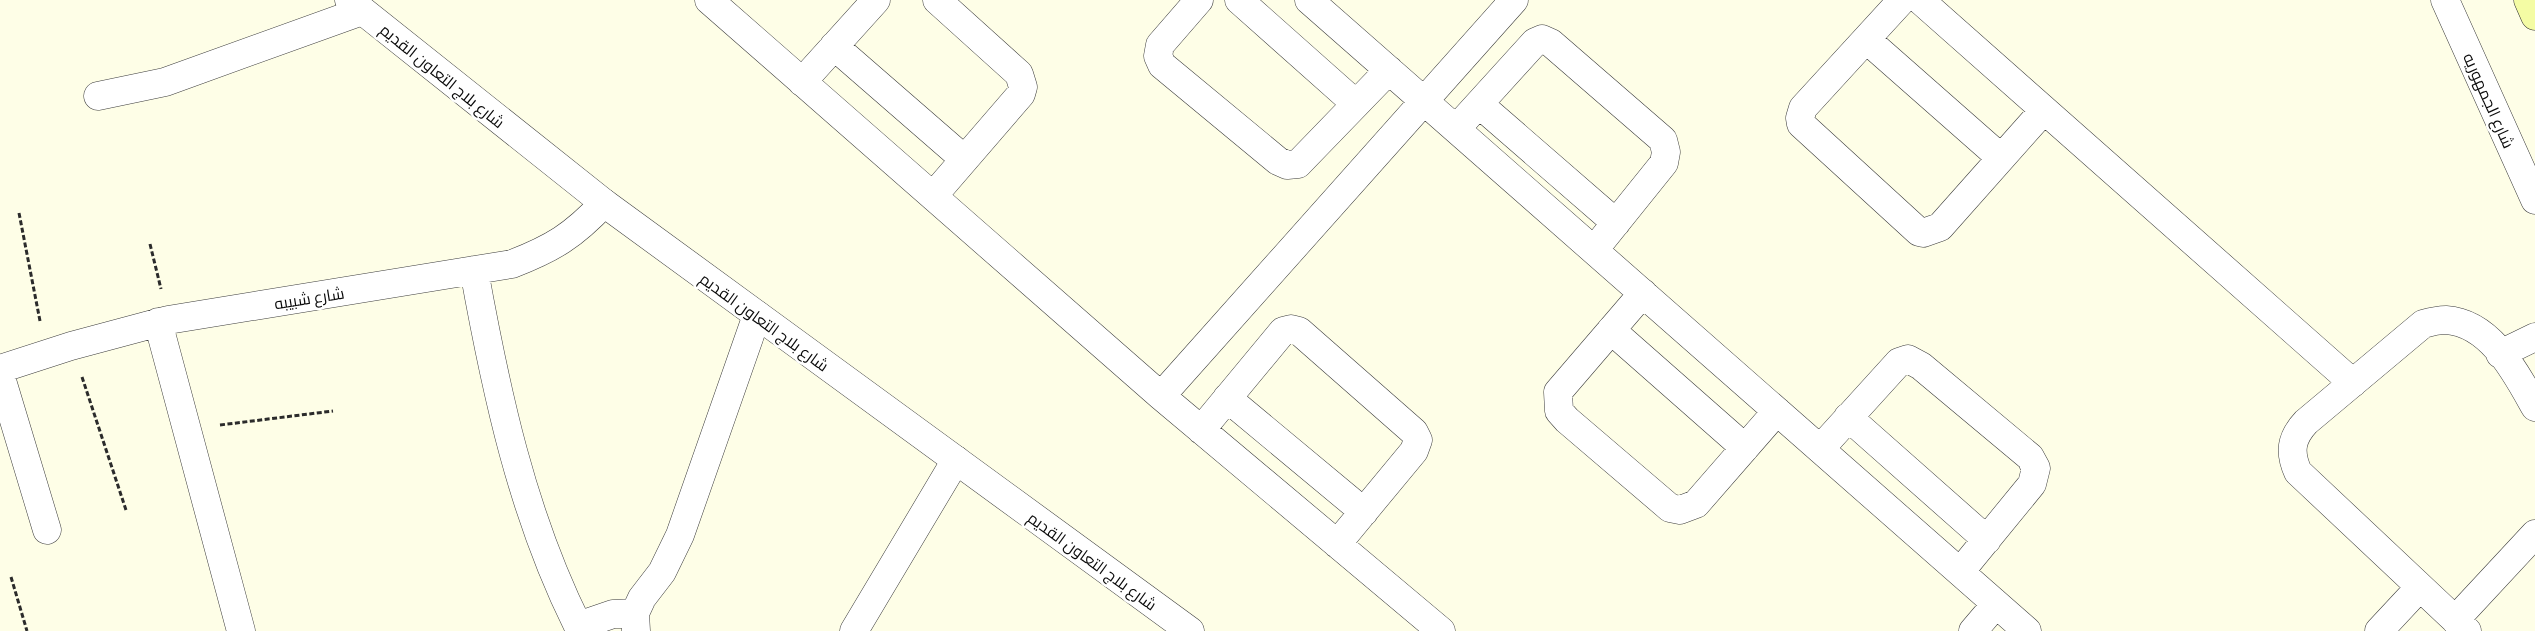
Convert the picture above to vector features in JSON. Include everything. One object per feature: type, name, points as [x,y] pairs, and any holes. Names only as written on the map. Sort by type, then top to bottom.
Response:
[{"type":"main road","points":[[2528,0],[2535,16]]},
{"type":"street","points":[[709,0],[1161,396],[1441,631]]},
{"type":"street","points":[[802,82],[876,0]]},
{"type":"street","points":[[933,196],[1020,94],[1023,87],[1019,74],[937,0]]},
{"type":"street","points":[[1199,0],[1160,46],[1158,56],[1162,65],[1278,161],[1287,165],[1298,164],[1389,70]]},
{"type":"street","points":[[1239,0],[1356,104]]},
{"type":"street","points":[[1310,0],[2027,631]]},
{"type":"street","points":[[1161,396],[1514,0]]},
{"type":"street","points":[[1902,0],[1803,108],[1800,118],[1801,124],[1919,232],[1923,233],[1940,227],[2044,110]]},
{"type":"street","points":[[1920,0],[2353,383]]},
{"type":"street","name":"شارع الجمهوريه","points":[[2445,0],[2535,200]]},
{"type":"street","points":[[98,96],[165,82],[356,5]]},
{"type":"street","name":"شارع بلاج التعاون القديم","points":[[356,5],[604,203],[1190,631]]},
{"type":"street","points":[[1456,129],[1535,42],[1542,40],[1551,43],[1662,140],[1666,152],[1664,163],[1594,250]]},
{"type":"street","points":[[1867,40],[2001,158]]},
{"type":"street","points":[[834,46],[964,159]]},
{"type":"street","points":[[1479,104],[1616,223]]},
{"type":"street","name":"شارع شبيبه","points":[[0,369],[59,350],[163,321],[512,264],[546,251],[578,230],[604,203]]},
{"type":"street","points":[[474,270],[488,350],[516,466],[560,586],[572,628],[613,614],[635,622],[642,598],[662,572],[680,535],[757,315]]},
{"type":"street","points":[[1643,293],[1558,392],[1559,411],[1567,420],[1670,508],[1680,510],[1696,504],[1777,411]]},
{"type":"street","points":[[2535,407],[2528,378],[2500,354],[2487,337],[2467,324],[2446,320],[2423,324],[2296,432],[2292,446],[2292,459],[2298,472],[2461,626],[2535,534]]},
{"type":"street","points":[[163,321],[187,429],[241,631]]},
{"type":"street","points":[[1201,430],[1283,331],[1291,329],[1299,331],[1414,432],[1418,440],[1414,451],[1337,544]]},
{"type":"street","points":[[1611,330],[1745,448]]},
{"type":"street","points":[[2500,354],[2535,337]]},
{"type":"street","points":[[1820,449],[1899,362],[1908,359],[1921,366],[2030,457],[2036,468],[2032,484],[1960,572]]},
{"type":"street","points":[[0,374],[47,530]]},
{"type":"street","points":[[1227,398],[1364,512]]},
{"type":"street","points":[[1848,417],[1987,540]]},
{"type":"street","points":[[854,631],[956,460]]},
{"type":"street","points":[[2379,631],[2420,587]]},
{"type":"street","points":[[1973,631],[1996,604]]},
{"type":"path","points":[[19,213],[59,350],[126,510]]},
{"type":"path","points":[[150,244],[163,321]]},
{"type":"path","points":[[187,429],[333,410]]},
{"type":"path","points":[[11,577],[27,631]]}]
